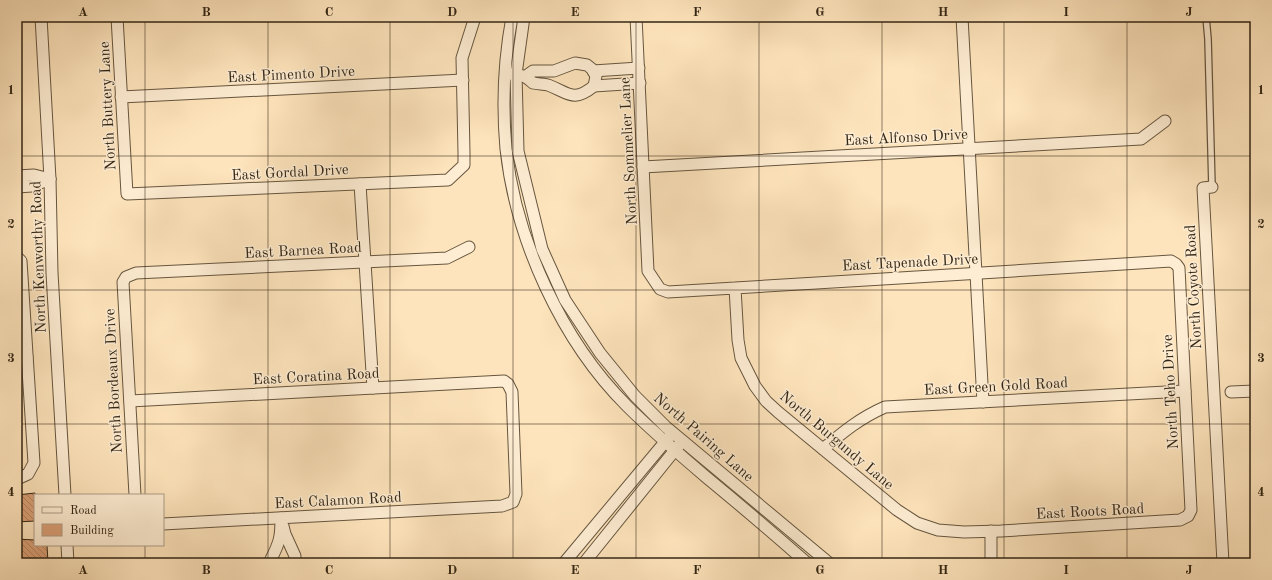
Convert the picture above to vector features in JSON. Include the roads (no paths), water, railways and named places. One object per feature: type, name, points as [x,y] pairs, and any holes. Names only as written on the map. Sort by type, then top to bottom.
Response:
[{"type":"street","name":"North Kenworthy Road","points":[[41,17],[50,179],[52,272],[65,494]]},
{"type":"street","name":"North Buttery Lane","points":[[117,17],[127,194]]},
{"type":"street","points":[[463,80],[462,58],[475,17]]},
{"type":"street","name":"North Pairing Lane","points":[[512,17],[516,75],[518,151],[542,249],[565,300],[600,352],[635,396],[672,433],[829,563]]},
{"type":"street","name":"North Pairing Lane","points":[[524,17],[506,150],[517,209],[537,268],[557,310],[586,358],[626,405],[665,442],[807,563]]},
{"type":"street","name":"North Sommelier Lane","points":[[636,17],[648,271],[654,282]]},
{"type":"street","points":[[962,17],[983,402]]},
{"type":"street","points":[[516,75],[533,71],[554,71],[575,63],[587,64],[596,76],[594,86]]},
{"type":"street","points":[[593,71],[639,68]]},
{"type":"street","points":[[516,75],[533,83],[548,85],[570,96],[586,92],[594,86],[640,83]]},
{"type":"street","name":"East Pimento Drive","points":[[121,97],[463,80]]},
{"type":"street","name":"East Gordal Drive","points":[[127,194],[448,180],[464,165],[463,80]]},
{"type":"street","name":"East Alfonso Drive","points":[[643,167],[1140,138],[1165,121]]},
{"type":"street","points":[[17,176],[34,175],[50,179]]},
{"type":"street","points":[[17,187],[32,186],[50,179]]},
{"type":"street","points":[[360,184],[373,388]]},
{"type":"street","name":"North Coyote Road","points":[[1212,187],[1203,188],[1223,563]]},
{"type":"street","name":"East Barnea Road","points":[[136,273],[448,258],[469,247]]},
{"type":"street","points":[[17,257],[21,262],[22,357],[34,463],[28,474],[17,479]]},
{"type":"street","name":"East Tapenade Drive","points":[[654,282],[660,289],[668,292],[1171,261]]},
{"type":"street","name":"North Teho Drive","points":[[1171,261],[1179,268],[1191,510],[1188,516],[1180,520]]},
{"type":"street","name":"North Bordeaux Drive","points":[[135,494],[123,282],[126,277],[136,273]]},
{"type":"street","name":"North Burgundy Lane","points":[[735,288],[738,340],[741,358],[755,386],[766,401],[897,510],[916,523],[938,530],[964,532],[996,531]]},
{"type":"street","name":"East Coratina Road","points":[[130,401],[504,381],[508,384],[512,392],[516,494],[513,502]]},
{"type":"street","name":"East Green Gold Road","points":[[823,449],[844,431],[867,415],[885,407],[1185,391]]},
{"type":"street","points":[[1230,392],[1255,391]]},
{"type":"street","points":[[564,563],[672,433]]},
{"type":"street","points":[[584,563],[683,441]]},
{"type":"street","name":"East Calamon Road","points":[[164,524],[502,506],[513,502]]},
{"type":"street","points":[[281,518],[285,534],[297,559]]},
{"type":"street","points":[[270,561],[279,544],[281,535],[281,518]]},
{"type":"street","name":"East Roots Road","points":[[996,531],[1180,520]]},
{"type":"street","points":[[991,563],[996,531]]},
{"type":"street","points":[[67,546],[68,563]]},
{"type":"street","points":[[270,561],[285,553],[297,559]]},
{"type":"lane","name":"North Coyote Road","points":[[1206,17],[1208,39],[1212,187]]}]
